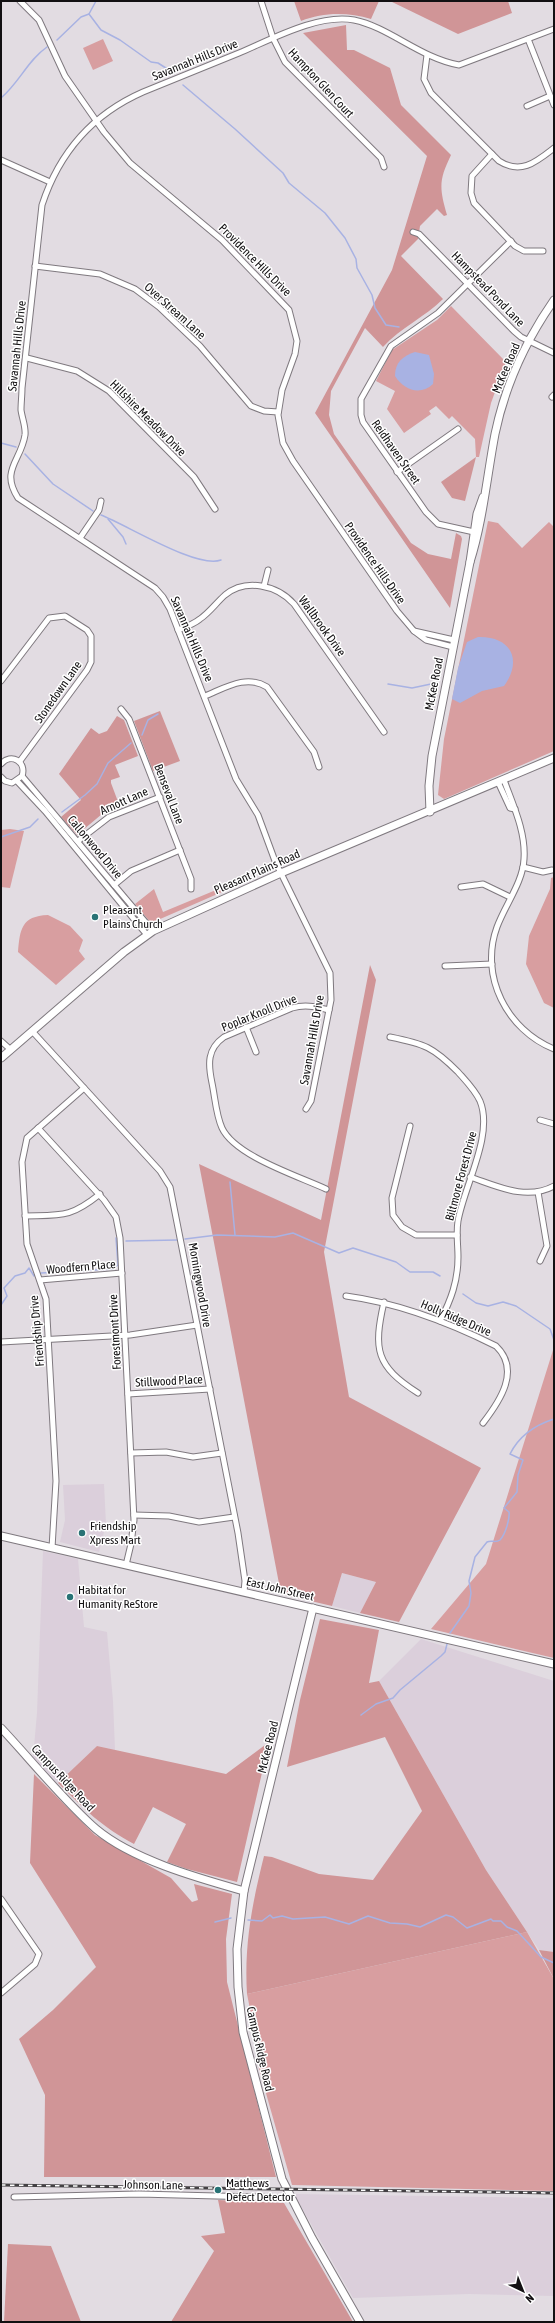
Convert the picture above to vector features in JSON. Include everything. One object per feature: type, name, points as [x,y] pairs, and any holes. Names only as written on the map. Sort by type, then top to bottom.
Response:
[{"type":"street","name":"Providence Hills Drive","points":[[20,1],[39,20],[65,76],[96,120],[130,163],[222,240],[289,310],[297,341],[294,360],[282,390],[278,412],[284,443],[292,461],[397,611],[414,631],[454,643]]},
{"type":"street","name":"Hampton Glen Court","points":[[261,1],[273,38],[285,62],[380,158],[384,167]]},
{"type":"street","name":"Savannah Hills Drive","points":[[306,1109],[311,1102],[329,1010],[332,988],[330,973],[281,873],[260,819],[236,779],[205,696],[166,600],[158,591],[18,498],[12,489],[9,480],[10,469],[22,445],[25,433],[21,410],[42,205],[50,182],[71,148],[96,120],[132,97],[302,27],[337,19],[354,20],[370,25],[443,62],[459,65],[554,29]]},
{"type":"street","points":[[528,39],[554,105]]},
{"type":"street","points":[[427,55],[424,79],[431,93],[492,154],[507,166],[525,167],[534,164],[554,148]]},
{"type":"street","points":[[527,106],[550,96]]},
{"type":"street","points":[[492,154],[472,176],[471,193],[474,203],[511,241],[524,251],[543,251]]},
{"type":"street","points":[[1,160],[50,182]]},
{"type":"street","name":"Hampstead Pond Lane","points":[[413,232],[419,234],[514,331],[529,341],[554,353]]},
{"type":"street","name":"Reidhaven Street","points":[[474,532],[443,525],[432,520],[363,422],[360,415],[361,399],[391,346],[438,313],[511,241]]},
{"type":"street","name":"Over Stream Lane","points":[[35,266],[100,274],[135,289],[159,307],[200,346],[251,406],[264,411],[278,412]]},
{"type":"street","name":"McKee Road","points":[[430,812],[429,786],[432,756],[499,417],[513,376],[529,341],[554,300]]},
{"type":"street","name":"Hillshire Meadow Drive","points":[[27,358],[77,371],[109,391],[194,477],[215,509]]},
{"type":"street","points":[[397,472],[458,429]]},
{"type":"street","name":"McKee Road","points":[[470,562],[474,532],[483,497]]},
{"type":"street","points":[[80,538],[99,510],[101,501]]},
{"type":"street","points":[[264,586],[268,570]]},
{"type":"street","name":"Wallbrook Drive","points":[[178,630],[200,619],[234,590],[249,586],[264,586],[284,594],[294,604],[384,732]]},
{"type":"street","name":"Stonedown Lane","points":[[1,681],[49,618],[65,616],[87,630],[91,636],[91,662],[87,670],[20,762]]},
{"type":"street","points":[[205,696],[240,682],[256,682],[267,687],[314,752],[319,760],[319,767]]},
{"type":"street","name":"Benseval Lane","points":[[122,709],[129,719],[160,797],[191,879],[191,890]]},
{"type":"street","points":[[1,764],[9,758],[20,762],[24,769],[22,776],[17,781],[8,782],[1,778]]},
{"type":"street","name":"Pleasant Plains Road","points":[[2,1055],[11,1050],[68,1000],[150,933],[281,873],[430,812],[554,758]]},
{"type":"street","name":"Callonwood Drive","points":[[22,776],[114,885],[150,933]]},
{"type":"street","name":"Callonwood Drive","points":[[17,781],[45,811],[150,933]]},
{"type":"street","points":[[501,781],[510,808],[515,810],[523,839],[523,867],[496,928],[493,941],[492,964],[498,992],[512,1018],[532,1038],[554,1050]]},
{"type":"street","name":"Arnott Lane","points":[[78,841],[108,817],[160,797]]},
{"type":"street","points":[[114,885],[130,871],[180,850]]},
{"type":"street","points":[[523,867],[543,872],[552,870]]},
{"type":"street","points":[[461,888],[483,884],[510,897]]},
{"type":"street","points":[[445,966],[492,964]]},
{"type":"street","name":"Poplar Knoll Drive","points":[[326,1189],[246,1153],[229,1139],[221,1127],[209,1069],[210,1053],[216,1043],[224,1037],[301,1005],[329,1010]]},
{"type":"street","points":[[246,1027],[256,1052]]},
{"type":"street","name":"Morningwood Drive","points":[[32,1031],[168,1182],[174,1199],[234,1516],[242,1561],[244,1592]]},
{"type":"street","name":"Biltmore Forest Drive","points":[[390,1037],[417,1043],[437,1052],[468,1083],[477,1096],[484,1124],[481,1144],[470,1177],[458,1222],[455,1284],[440,1321]]},
{"type":"street","points":[[1,1041],[11,1050]]},
{"type":"street","name":"Friendship Drive","points":[[52,1548],[56,1481],[49,1340],[46,1299],[28,1244],[25,1216],[23,1151],[27,1138],[84,1088]]},
{"type":"street","points":[[540,1120],[554,1124]]},
{"type":"street","points":[[410,1126],[392,1198],[393,1215],[402,1227],[416,1235],[457,1235]]},
{"type":"street","name":"Forestmont Drive","points":[[38,1128],[100,1194],[112,1210],[117,1221],[122,1274],[134,1515],[132,1544],[126,1565]]},
{"type":"street","points":[[470,1177],[514,1192],[538,1192],[554,1186]]},
{"type":"street","points":[[538,1192],[547,1246],[540,1261]]},
{"type":"street","points":[[25,1216],[57,1215],[75,1212],[100,1194]]},
{"type":"street","name":"Woodfern Place","points":[[40,1280],[122,1274]]},
{"type":"street","name":"Holly Ridge Drive","points":[[346,1296],[384,1302],[440,1321],[496,1346],[505,1358],[508,1374],[501,1397],[483,1423]]},
{"type":"street","points":[[384,1302],[378,1341],[381,1355],[387,1368],[397,1379],[418,1393]]},
{"type":"street","points":[[1,1342],[125,1335],[197,1325]]},
{"type":"street","name":"Stillwood Place","points":[[128,1394],[210,1389]]},
{"type":"street","points":[[131,1453],[166,1452],[193,1458],[222,1453]]},
{"type":"street","points":[[134,1515],[168,1516],[199,1522],[234,1516]]},
{"type":"street","name":"East John Street","points":[[1,1536],[554,1664]]},
{"type":"street","name":"McKee Road","points":[[244,1891],[313,1608]]},
{"type":"street","name":"Campus Ridge Road","points":[[1,1728],[84,1818],[109,1838],[177,1871],[244,1891],[238,1949],[239,2009],[243,2032],[276,2158],[290,2198],[360,2322]]},
{"type":"street","points":[[1,1899],[39,1954],[35,1964],[1,1993]]},
{"type":"street","name":"Johnson Lane","points":[[14,2197],[139,2194],[290,2198]]},
{"type":"shaded area","points":[[294,1],[379,1],[371,19],[353,15],[336,14],[318,16],[301,21]]},
{"type":"shaded area","points":[[390,1],[508,1],[512,13],[458,34]]},
{"type":"shaded area","points":[[346,25],[347,50],[354,50],[390,68],[401,105],[451,155],[442,178],[442,190],[447,215],[444,216],[437,209],[420,226],[418,239],[401,256],[443,299],[397,334],[383,347],[365,328],[331,391],[329,415],[334,434],[411,543],[428,554],[451,559],[456,533],[461,536],[462,539],[450,608],[315,413],[392,270],[427,156],[303,33]]},
{"type":"shaded area","points":[[103,39],[113,61],[93,70],[83,48]]},
{"type":"shaded area","points":[[451,306],[506,362],[491,403],[479,457],[476,457],[475,439],[452,416],[449,419],[436,406],[429,411],[431,414],[404,433],[387,409],[395,391],[376,381],[392,350],[437,320]]},
{"type":"shaded area","points":[[476,457],[465,501],[452,498],[441,482]]},
{"type":"shaded area","points":[[488,521],[498,523],[522,548],[549,522],[554,527],[554,751],[444,799],[438,795],[444,739]]},
{"type":"shaded area","points":[[160,711],[180,761],[153,771],[134,721]]},
{"type":"shaded area","points":[[117,716],[124,720],[138,756],[115,765],[120,777],[111,780],[111,783],[120,807],[102,814],[77,835],[61,817],[81,800],[59,774],[91,728],[99,734],[107,731]]},
{"type":"shaded area","points":[[10,829],[24,831],[10,888],[1,887],[1,830]]},
{"type":"shaded area","points":[[554,877],[554,1008],[544,1003],[526,964],[529,936],[550,889],[551,878]]},
{"type":"shaded area","points":[[228,885],[229,889],[151,923],[135,904],[154,889],[163,912]]},
{"type":"shaded area","points":[[48,915],[70,926],[83,940],[79,951],[85,959],[56,985],[18,952],[21,931],[27,921],[39,916]]},
{"type":"shaded area","points":[[370,965],[376,980],[324,1252],[349,1397],[481,1468],[399,1622],[360,1613],[376,1582],[342,1573],[332,1606],[281,1594],[199,1164],[321,1220]]},
{"type":"shaded area","points":[[554,1347],[554,1658],[431,1629],[486,1564]]},
{"type":"shaded area","points":[[104,1484],[106,1524],[99,1552],[60,1542],[65,1520],[63,1485]]},
{"type":"shaded area","points":[[43,1551],[78,1559],[84,1627],[107,1632],[113,1701],[115,1750],[97,1746],[58,1783],[33,1758],[37,1713]]},
{"type":"shaded area","points":[[342,1573],[376,1582],[360,1613],[332,1606]]},
{"type":"shaded area","points":[[320,1619],[379,1630],[369,1683],[379,1681],[486,1870],[527,1932],[247,1994],[246,1976],[248,1941],[256,1891],[264,1856],[272,1857],[319,1874],[373,1880],[422,1811],[385,1737],[287,1767],[300,1700]]},
{"type":"shaded area","points":[[421,1639],[554,1681],[554,1952],[539,1950],[486,1870],[379,1681]]},
{"type":"shaded area","points":[[269,1742],[237,1882],[187,1869],[167,1862],[186,1824],[153,1807],[134,1844],[112,1831],[94,1817],[58,1783],[97,1746],[226,1774]]},
{"type":"shaded area","points":[[34,1774],[95,1835],[171,1878],[192,1902],[198,1900],[194,1884],[232,1894],[226,1939],[227,1982],[276,2177],[44,2177],[45,2095],[19,2039],[53,2010],[96,1967],[30,1863]]},
{"type":"shaded area","points":[[527,1932],[554,1979],[554,2191],[292,2185],[258,2065],[261,2064],[247,1994]]},
{"type":"shaded area","points":[[539,1950],[554,1952],[554,1979]]},
{"type":"shaded area","points":[[294,2194],[554,2198],[554,2296],[469,2294],[353,2298]]},
{"type":"shaded area","points":[[218,2200],[284,2203],[353,2322],[171,2322],[214,2251],[201,2236],[225,2233]]},
{"type":"shaded area","points":[[8,2244],[51,2246],[81,2322],[4,2322]]},
{"type":"water","points":[[415,352],[429,355],[434,374],[433,384],[423,390],[412,390],[408,388],[395,376],[396,367],[400,360]]},
{"type":"water","points":[[478,637],[489,638],[506,645],[513,659],[513,667],[504,686],[482,691],[460,703],[452,699],[458,668],[467,642]]},
{"type":"waterway","points":[[57,40],[81,17],[89,14],[96,1]]},
{"type":"waterway","points":[[89,14],[101,30],[120,40],[151,62],[158,63],[169,70]]},
{"type":"waterway","points":[[1,98],[13,86],[34,58],[47,47]]},
{"type":"waterway","points":[[183,85],[235,129],[283,173],[289,183],[325,213],[345,238],[356,259],[357,268],[372,295],[375,308],[386,325],[399,327]]},
{"type":"waterway","points":[[1,443],[16,447]]},
{"type":"waterway","points":[[25,454],[53,484],[93,511]]},
{"type":"waterway","points":[[101,515],[179,552],[210,561],[221,560]]},
{"type":"waterway","points":[[108,519],[123,537],[126,544]]},
{"type":"waterway","points":[[388,684],[412,688],[431,684]]},
{"type":"waterway","points":[[142,735],[148,720],[158,714]]},
{"type":"waterway","points":[[62,812],[97,784],[108,763],[131,743]]},
{"type":"waterway","points":[[1,837],[30,827],[38,819]]},
{"type":"waterway","points":[[230,1182],[235,1235]]},
{"type":"waterway","points":[[185,1239],[217,1235],[275,1237],[293,1233],[339,1253],[353,1248],[396,1262],[410,1272],[433,1272],[440,1276]]},
{"type":"waterway","points":[[41,1273],[113,1269],[118,1265],[116,1238]]},
{"type":"waterway","points":[[126,1241],[177,1240]]},
{"type":"waterway","points":[[1,1305],[7,1296],[4,1288],[15,1276],[25,1273],[29,1268],[34,1276]]},
{"type":"waterway","points":[[463,1294],[476,1303],[488,1306],[503,1302],[516,1306],[550,1329],[554,1340]]},
{"type":"waterway","points":[[450,1633],[469,1606],[471,1593],[469,1581],[475,1557],[487,1542],[500,1540],[507,1527],[509,1512],[504,1508],[517,1492],[518,1475],[523,1460],[510,1454],[518,1442],[528,1432],[540,1424],[554,1419]]},
{"type":"waterway","points":[[361,1715],[376,1704],[393,1698],[400,1690],[441,1656],[445,1652],[447,1644]]},
{"type":"waterway","points":[[248,1920],[262,1921],[270,1915],[273,1918],[282,1916],[293,1919],[325,1917],[349,1924],[368,1916],[390,1923],[407,1924],[420,1927],[446,1915],[453,1917],[467,1928],[491,1919],[493,1921],[501,1921],[507,1927],[517,1931],[541,1957],[554,1963]]},
{"type":"waterway","points":[[215,1922],[231,1918]]},
{"type":"railway","points":[[1,2185],[554,2193]]},
{"type":"place","name":"Pleasant Plains Church","points":[[95,917]]},
{"type":"place","name":"Friendship Xpress Mart","points":[[82,1533]]},
{"type":"place","name":"Habitat for Humanity ReStore","points":[[70,1597]]},
{"type":"place","name":"Matthews Defect Detector","points":[[218,2190]]}]
